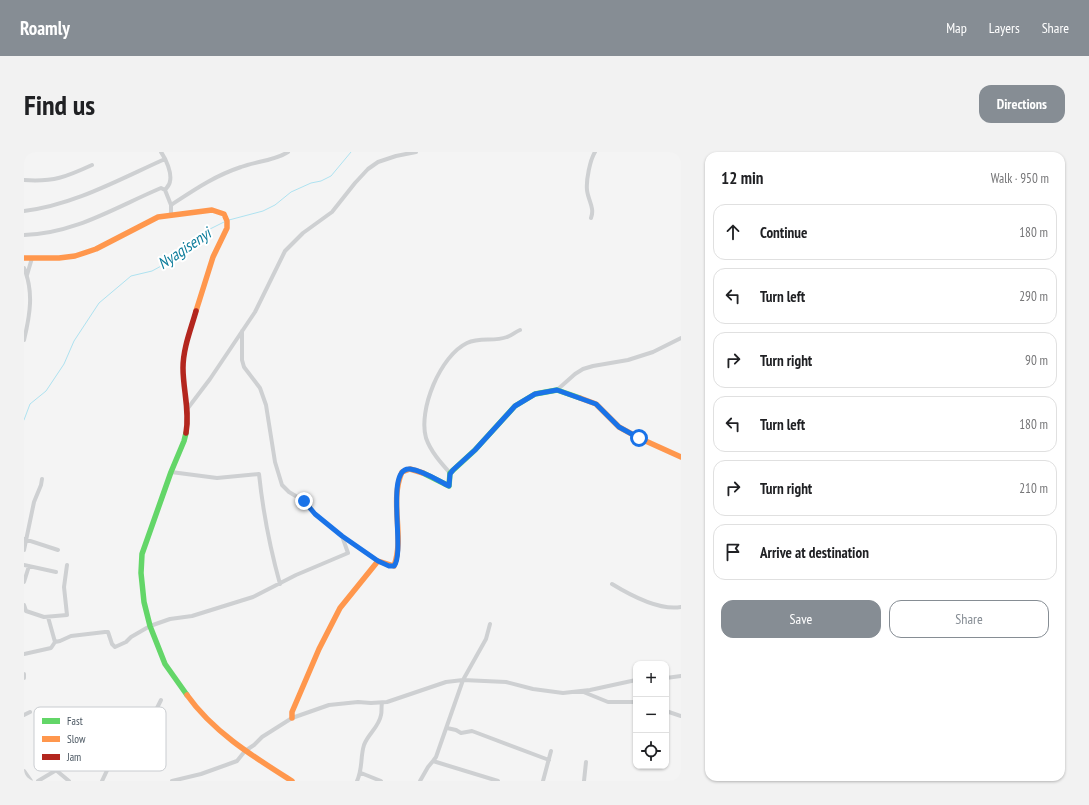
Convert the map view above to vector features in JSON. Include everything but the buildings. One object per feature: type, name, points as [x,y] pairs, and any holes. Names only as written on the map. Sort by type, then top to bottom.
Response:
[{"type":"main road","points":[[24,258],[59,258],[75,256],[96,249],[158,217],[212,210],[224,214],[227,220],[226,228],[213,257],[185,348],[183,368],[188,408],[188,421],[184,440],[142,554],[141,573],[145,609],[165,664],[175,681],[191,701],[217,728],[245,751],[292,781]]},
{"type":"main road","points":[[292,718],[292,712],[340,608],[378,561],[389,566],[394,566],[396,563],[398,524],[396,495],[403,470],[408,469],[424,473],[449,486],[450,474],[475,450],[515,406],[535,394],[557,390],[596,404],[619,427],[681,457]]},
{"type":"street","points":[[161,152],[165,159],[171,180],[165,190]]},
{"type":"street","points":[[171,205],[210,179],[242,166],[266,162],[288,152]]},
{"type":"street","points":[[188,408],[210,379],[255,312],[285,252],[303,233],[332,212],[354,183],[368,169],[378,162],[396,156],[416,152]]},
{"type":"street","points":[[591,218],[593,208],[587,191],[587,186],[590,164],[595,152]]},
{"type":"street","points":[[24,211],[42,209],[64,202],[118,181],[165,159]]},
{"type":"street","points":[[24,180],[50,180],[60,178],[92,165]]},
{"type":"street","points":[[24,234],[51,232],[92,221],[161,188],[165,190]]},
{"type":"street","points":[[165,190],[171,205],[171,215]]},
{"type":"street","points":[[27,275],[32,258]]},
{"type":"street","points":[[24,268],[27,275],[31,308],[24,340]]},
{"type":"street","points":[[450,474],[430,447],[426,438],[424,425],[430,393],[446,362],[454,352],[468,343],[507,337],[520,330]]},
{"type":"street","points":[[242,331],[242,360],[244,367],[260,388],[266,405],[275,462],[282,485],[289,492],[304,501],[315,514],[342,536],[378,561]]},
{"type":"street","points":[[557,390],[583,369],[628,360],[653,352],[681,338]]},
{"type":"street","points":[[171,472],[217,478],[259,474],[270,547],[280,584]]},
{"type":"street","points":[[24,550],[34,502],[42,479]]},
{"type":"street","points":[[24,654],[51,648],[55,642],[71,636],[105,632],[108,632],[112,644],[115,647],[150,626],[170,619],[192,616],[253,597],[296,575],[347,554],[348,553],[342,536]]},
{"type":"street","points":[[25,540],[58,550]]},
{"type":"street","points":[[24,605],[25,612],[37,616],[48,617],[67,615],[64,587],[67,565]]},
{"type":"street","points":[[24,582],[26,566],[56,572]]},
{"type":"street","points":[[612,584],[628,594],[642,600],[661,606],[681,607]]},
{"type":"street","points":[[48,617],[55,642]]},
{"type":"street","points":[[420,781],[433,761],[447,728],[463,680],[486,639],[490,624]]},
{"type":"street","points":[[669,678],[681,676]]},
{"type":"street","points":[[172,781],[216,769],[237,760],[245,751],[292,718],[329,705],[358,702],[382,703],[446,682],[463,680],[506,682],[524,688],[553,692],[581,691],[633,681]]},
{"type":"street","points":[[581,691],[608,702],[633,702]]},
{"type":"street","points":[[158,707],[161,700]]},
{"type":"street","points":[[357,781],[361,773],[362,751],[365,742],[376,728],[381,716],[382,703]]},
{"type":"street","points":[[24,714],[30,712]]},
{"type":"street","points":[[669,712],[681,716]]},
{"type":"street","points":[[447,728],[456,730],[460,733],[472,731],[549,760]]},
{"type":"street","points":[[543,781],[551,752]]},
{"type":"street","points":[[433,761],[498,781]]},
{"type":"street","points":[[584,781],[586,762]]},
{"type":"street","points":[[24,771],[31,781]]},
{"type":"street","points":[[38,781],[57,771],[69,781]]},
{"type":"street","points":[[102,781],[107,771]]},
{"type":"street","points":[[361,773],[381,781]]},
{"type":"waterway","name":"Nyagisenyi","points":[[229,220],[263,211],[275,205],[291,192],[331,176],[351,152]]},
{"type":"waterway","name":"Nyagisenyi","points":[[24,420],[30,404],[46,391],[64,364],[74,341],[99,303],[131,276],[152,271],[163,265],[183,247],[202,233],[224,222]]},
{"type":"traffic: fast","points":[[423,473],[449,486],[450,473],[475,450],[515,406],[535,394],[557,390],[580,398]]},
{"type":"traffic: fast","points":[[186,433],[142,554],[141,573],[144,602],[150,626],[165,664],[187,695]]},
{"type":"traffic: slow","points":[[24,258],[59,258],[75,256],[96,249],[158,217],[212,210],[224,214],[227,221],[227,228],[213,257],[196,311]]},
{"type":"traffic: slow","points":[[580,398],[596,404],[619,427],[681,457]]},
{"type":"traffic: slow","points":[[292,718],[292,712],[319,649],[340,608],[378,561],[394,566],[398,543],[398,483],[402,472],[410,469],[423,473]]},
{"type":"traffic: slow","points":[[187,695],[209,721],[235,743],[292,781]]},
{"type":"traffic: jam","points":[[186,433],[187,409],[183,376],[183,361],[196,311]]},
{"type":"route","points":[[304,501],[315,514],[342,536],[378,561],[389,566],[394,566],[397,557],[398,524],[396,490],[403,470],[408,469],[424,473],[449,486],[450,474],[453,470],[475,450],[515,406],[523,400],[535,394],[557,390],[596,404],[619,427],[639,438]]}]
